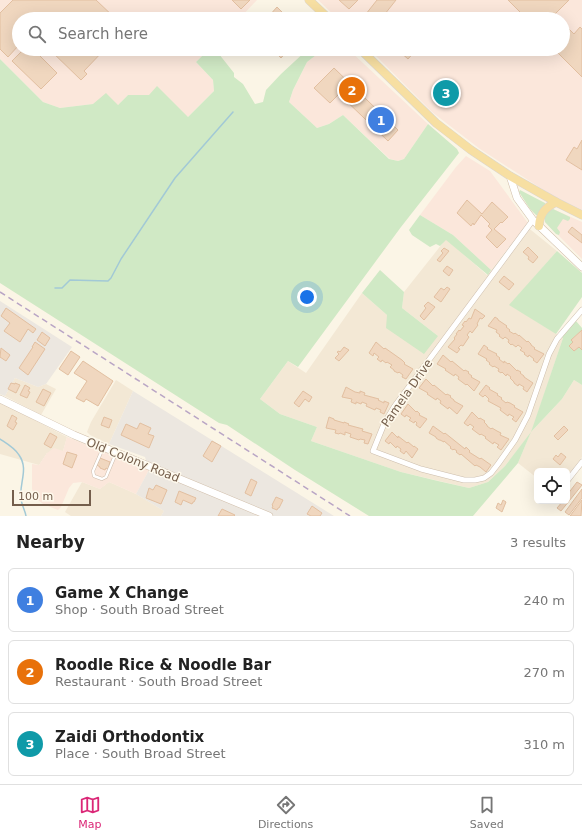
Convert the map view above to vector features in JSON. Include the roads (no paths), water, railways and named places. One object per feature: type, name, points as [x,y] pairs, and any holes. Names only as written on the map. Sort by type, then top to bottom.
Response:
[{"type":"main road","points":[[309,0],[322,12]]},
{"type":"main road","points":[[367,56],[436,123],[471,150],[510,176],[582,215]]},
{"type":"main road","points":[[510,176],[517,198],[536,223],[582,267]]},
{"type":"main road","points":[[536,223],[546,208],[556,202]]},
{"type":"main road","name":"Old Colony Road","points":[[0,399],[74,435],[269,516]]},
{"type":"street","name":"Pamela Drive","points":[[536,223],[394,407],[372,450],[421,469],[464,480],[484,478],[491,473],[515,440],[528,415],[549,354],[557,339],[582,310]]},
{"type":"street","points":[[570,477],[582,462]]},
{"type":"lane","points":[[103,447],[93,471],[94,476],[102,479],[106,477],[116,453]]},
{"type":"waterway","points":[[55,288],[62,288],[70,280],[108,281],[175,178],[233,112]]},
{"type":"waterway","points":[[0,439],[15,450],[22,460],[24,471],[21,487],[21,498],[26,516]]},
{"type":"railway","points":[[0,292],[350,516]]},
{"type":"place","name":"Roodle Rice & Noodle Bar","points":[[352,90]]},
{"type":"place","name":"Zaidi Orthodontix","points":[[446,93]]},
{"type":"place","name":"Game X Change","points":[[381,120]]}]
